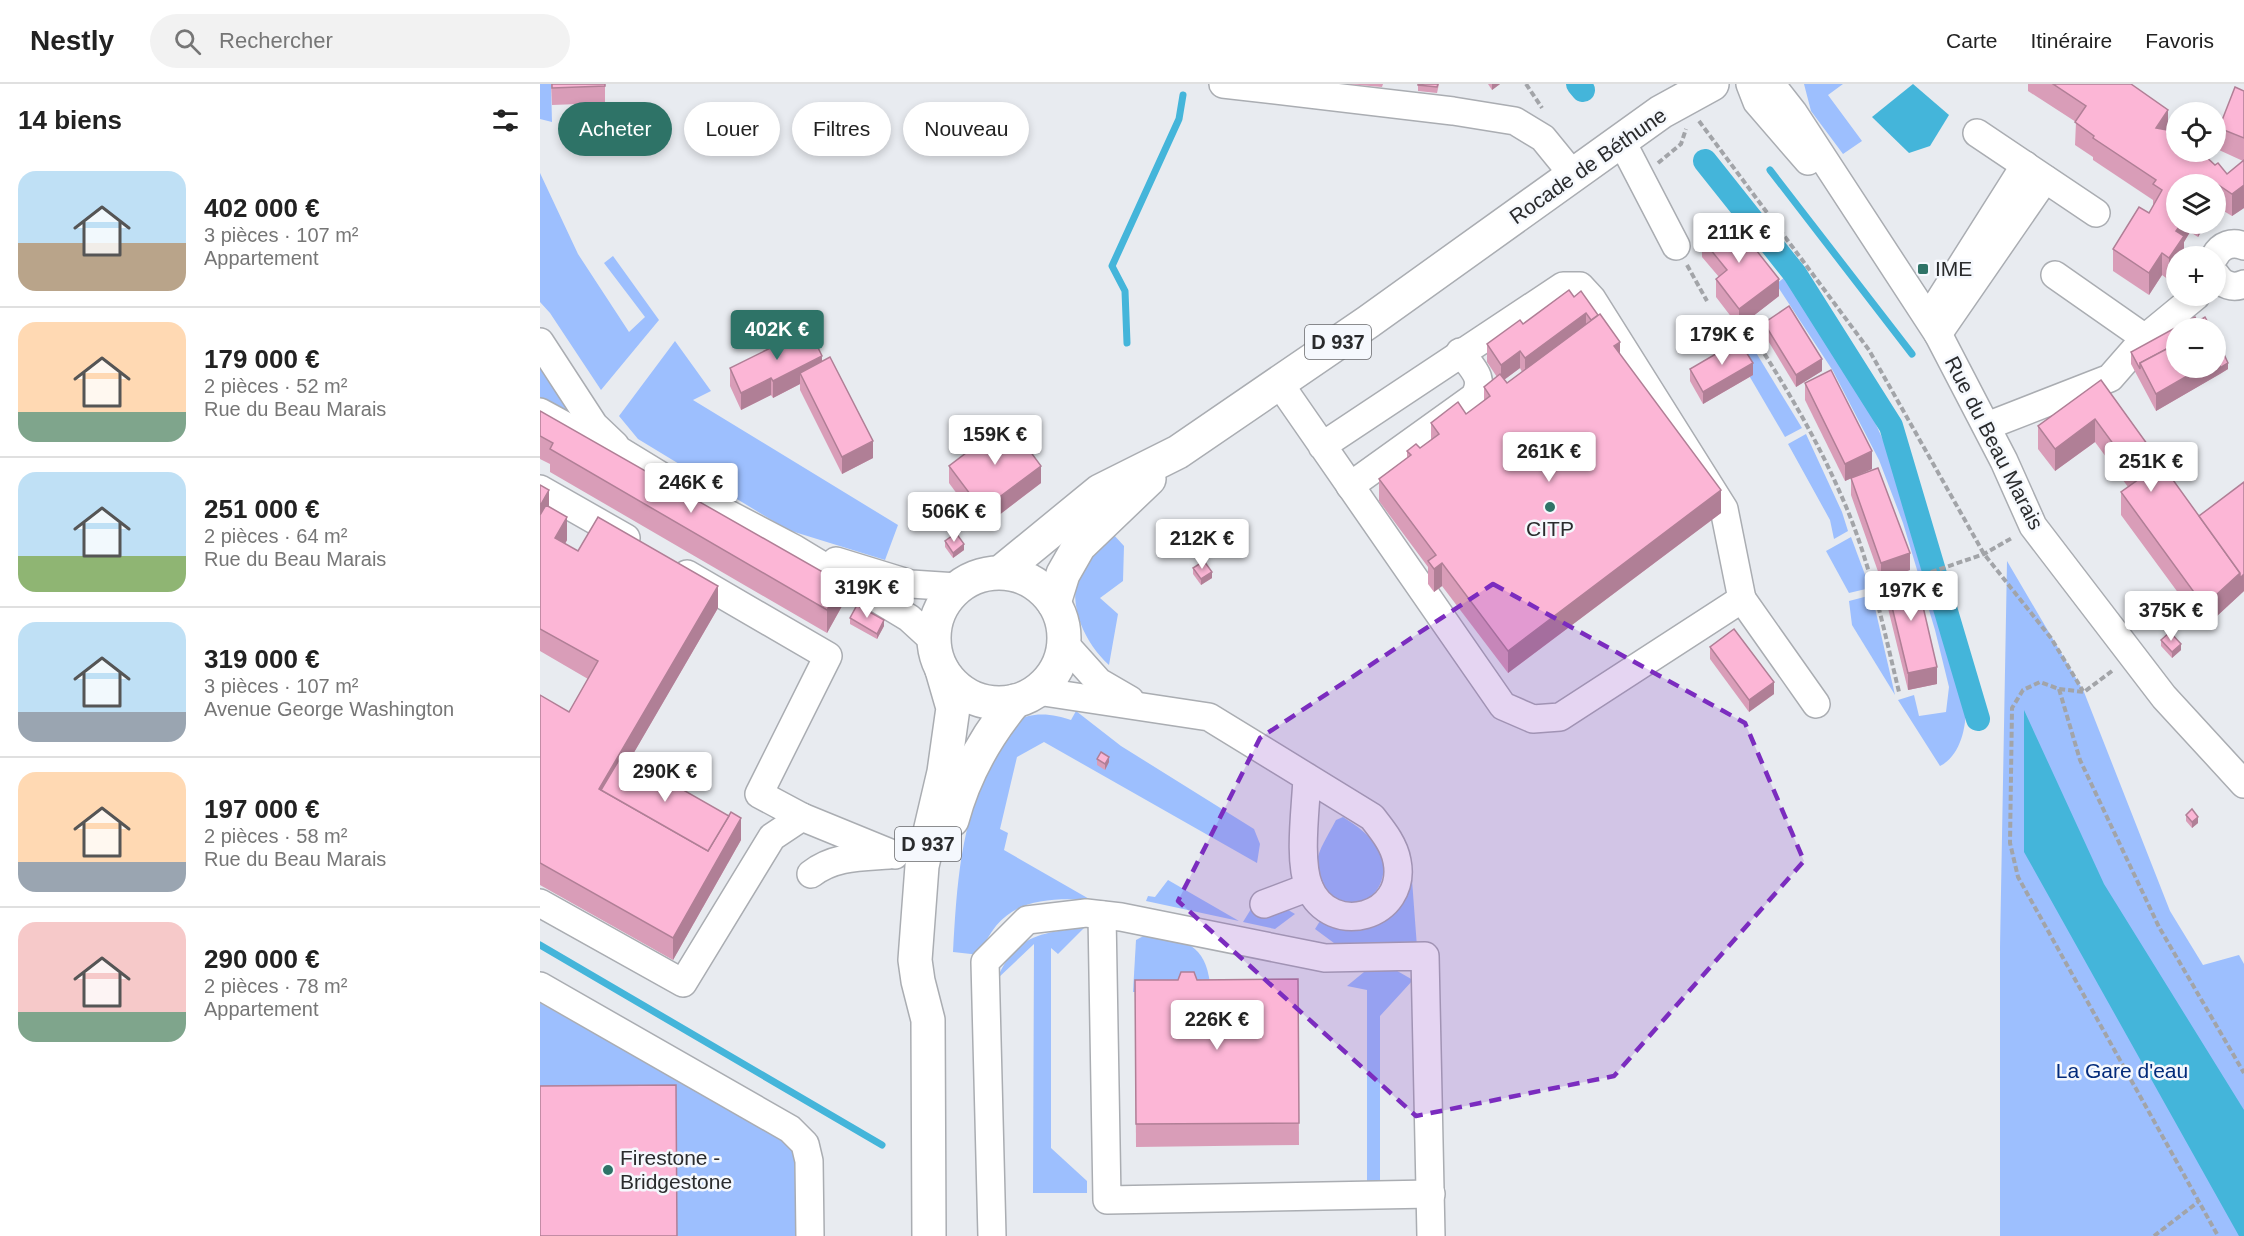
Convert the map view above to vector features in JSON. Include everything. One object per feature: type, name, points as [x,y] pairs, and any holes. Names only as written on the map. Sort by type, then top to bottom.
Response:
[{"type":"main road","name":"Rocade de Béthune","points":[[1279,383],[1622,142],[1661,112],[1712,84]]},
{"type":"main road","name":"D 937","points":[[1001,572],[1100,491],[1178,452],[1279,383]]},
{"type":"main road","name":"D 937","points":[[1054,603],[1063,574],[1079,546],[1178,452]]},
{"type":"main road","points":[[1001,572],[1029,579],[1043,590],[1054,603],[1060,616],[1064,643],[1060,662],[1051,678],[1026,696],[994,703],[973,698],[955,687],[938,655],[939,610],[957,587],[982,574],[1001,572]]},
{"type":"main road","name":"D 937","points":[[929,1236],[928,1020],[915,960],[909,861],[944,772],[953,708],[938,655]]},
{"type":"main road","name":"D 937","points":[[928,1020],[939,983],[940,880],[964,781],[997,723],[1026,696]]},
{"type":"street","points":[[1223,84],[1453,111],[1515,122],[1543,138],[1574,176]]},
{"type":"street","name":"Rue du Beau Marais","points":[[1750,84],[1757,102],[1870,232]]},
{"type":"street","name":"Rue du Beau Marais","points":[[1771,84],[1793,112],[1933,326],[1987,426],[2034,526],[2164,697],[2244,783]]},
{"type":"street","points":[[1977,133],[2096,213]]},
{"type":"street","points":[[1622,142],[1676,246]]},
{"type":"street","points":[[1933,326],[2035,172]]},
{"type":"street","points":[[2223,246],[2229,244],[2244,246]]},
{"type":"street","points":[[2055,275],[2145,338]]},
{"type":"street","points":[[2226,280],[2233,286],[2244,284]]},
{"type":"street","points":[[1322,446],[1460,352],[1563,286],[1580,286],[1592,298],[1724,509],[1742,599],[1816,704]]},
{"type":"street","points":[[1987,426],[2110,378],[2145,338],[2184,306]]},
{"type":"street","points":[[540,342],[594,425],[622,452]]},
{"type":"street","points":[[1350,486],[1474,397],[1481,387],[1480,377],[1460,352]]},
{"type":"street","points":[[1279,383],[1503,706],[1533,719],[1560,717],[1742,599]]},
{"type":"street","points":[[540,412],[588,438],[622,452],[694,496],[795,549],[909,618],[938,655]]},
{"type":"street","points":[[540,489],[828,656],[759,794],[802,817],[909,861]]},
{"type":"street","points":[[795,549],[894,580],[957,587]]},
{"type":"street","points":[[1064,643],[1100,682],[1142,707]]},
{"type":"street","points":[[1026,696],[1142,707],[1209,717],[1307,777],[1372,817],[1386,834],[1397,859],[1398,877],[1394,892],[1386,904],[1359,917],[1345,917],[1328,911],[1316,900],[1309,887],[1304,867],[1307,777]]},
{"type":"street","points":[[540,903],[683,983],[772,837],[802,817]]},
{"type":"street","points":[[811,874],[823,864],[841,859],[909,861]]},
{"type":"street","points":[[1264,904],[1309,887]]},
{"type":"street","points":[[992,1236],[985,962],[1027,920],[1086,914],[1102,915],[1325,958],[1425,956],[1431,1236]]},
{"type":"street","points":[[1102,915],[1107,1200],[1431,1194]]},
{"type":"street","points":[[540,986],[790,1130],[805,1144],[809,1161],[810,1236]]},
{"type":"path","points":[[1683,100],[1869,350],[1984,554],[2051,638],[2084,692]]},
{"type":"path","points":[[1676,246],[1707,301]]},
{"type":"path","points":[[1750,331],[1793,399],[1842,496],[1875,590],[1899,692]]},
{"type":"path","points":[[1909,580],[1984,554],[2034,526]]},
{"type":"path","points":[[1875,590],[1898,584]]},
{"type":"path","points":[[2133,656],[2084,692],[2059,689],[2040,682],[2023,690],[2012,708],[2010,843],[2018,877],[2218,1236]]},
{"type":"path","points":[[2059,689],[2080,760],[2159,927],[2244,1073]]},
{"type":"path","points":[[2154,1236],[2198,1202]]},
{"type":"highlighted area","points":[[1493,584],[1745,723],[1804,861],[1614,1076],[1416,1116],[1178,901],[1260,738]]},
{"type":"green space","points":[[540,84],[551,84],[552,122],[540,119]]},
{"type":"green space","points":[[1804,84],[1843,84],[1828,95],[1862,141],[1843,154],[1811,111]]},
{"type":"green space","points":[[540,173],[578,254],[629,332],[645,317],[604,263],[613,256],[659,320],[601,390],[550,313],[540,302]]},
{"type":"green space","points":[[1785,277],[1836,353],[1864,400],[1901,483],[1921,540],[1959,666],[1966,707],[1965,724],[1957,749],[1940,766],[1898,700],[1914,695],[1919,716],[1946,712],[1949,687],[1935,630],[1903,523],[1879,460],[1833,371],[1776,284]]},
{"type":"green space","points":[[675,341],[711,391],[693,400],[898,525],[885,560],[788,530],[638,439],[619,416]]},
{"type":"green space","points":[[1752,346],[1802,428],[1785,437],[1737,355]]},
{"type":"green space","points":[[540,359],[584,423],[559,412],[540,397]]},
{"type":"green space","points":[[1806,434],[1842,512],[1848,531],[1834,539],[1830,520],[1788,444]]},
{"type":"green space","points":[[1113,534],[1124,546],[1123,581],[1100,598],[1118,614],[1109,665],[1092,646],[1086,635],[1080,623],[1075,598],[1076,585],[1082,566],[1094,551]]},
{"type":"green space","points":[[1851,537],[1870,588],[1849,593],[1826,551]]},
{"type":"green space","name":"La Gare d'eau","points":[[2007,561],[2084,692],[2170,911],[2203,965],[2239,955],[2244,964],[2244,1236],[2000,1236],[2000,947]]},
{"type":"green space","points":[[1872,595],[1895,695],[1852,625],[1849,601]]},
{"type":"green space","points":[[1076,711],[1121,746],[1254,829],[1260,844],[1257,863],[1044,742],[1017,757],[1000,829],[1008,833],[1004,850],[1091,900],[1055,900],[1024,906],[1010,913],[998,923],[988,937],[980,955],[953,952],[963,847],[977,796],[987,772],[1014,724],[1027,717],[1042,714],[1071,720]]},
{"type":"green space","points":[[1343,817],[1368,836],[1377,846],[1383,859],[1383,875],[1377,890],[1365,901],[1357,904],[1334,901],[1325,888],[1317,869],[1317,860],[1324,843],[1336,820]]},
{"type":"green space","points":[[1168,880],[1239,921],[1146,901],[1148,896],[1155,897]]},
{"type":"green space","points":[[1412,880],[1417,947],[1338,946],[1315,929],[1320,921],[1352,930],[1373,927],[1390,916]]},
{"type":"green space","points":[[1285,908],[1295,914],[1275,929],[1243,922],[1251,909],[1260,912]]},
{"type":"green space","points":[[1084,928],[1058,954],[1051,948],[1051,1148],[1087,1181],[1087,1193],[1033,1193],[1034,944],[997,979],[1012,953],[1032,938],[1056,931]]},
{"type":"green space","points":[[1151,932],[1177,939],[1195,949],[1206,965],[1211,992],[1133,992],[1136,940]]},
{"type":"green space","points":[[1379,967],[1392,968],[1413,980],[1380,1016],[1380,1184],[1367,1185],[1367,990],[1347,986],[1364,972]]},
{"type":"green space","points":[[540,1003],[786,1141],[797,1153],[802,1236],[677,1236],[540,1104]]},
{"type":"shaded area","points":[[1913,84],[1949,115],[1930,146],[1909,153],[1872,117]]},
{"type":"shaded area","points":[[2024,710],[2104,884],[2244,1110],[2244,1236],[2239,1236],[2024,852]]},
{"type":"building","points":[[552,84],[605,84],[605,86],[552,88]]},
{"type":"building","points":[[1418,84],[1438,84],[1437,87]]},
{"type":"building","points":[[2053,84],[2131,84],[2166,109],[2166,113],[2156,128],[2166,130],[2166,162],[2212,162],[2215,165],[2218,163],[2227,174],[2244,160],[2244,185],[2232,194],[2226,190],[2226,174],[2166,174],[2166,234],[2184,236],[2177,246],[2166,246],[2166,256],[2162,253],[2149,273],[2113,249],[2139,207],[2149,213],[2162,190],[2153,184],[2156,180],[2093,138],[2094,136],[2075,122],[2086,106]]},
{"type":"building","points":[[2235,87],[2244,91],[2244,138],[2226,131],[2226,110]]},
{"type":"building","points":[[1730,217],[1779,279],[1739,309],[1716,279],[1727,270],[1702,239]]},
{"type":"building","points":[[1569,290],[1574,297],[1581,291],[1598,315],[1591,320],[1586,313],[1525,358],[1520,351],[1501,365],[1487,344],[1520,320],[1523,324]]},
{"type":"building","points":[[1789,306],[1822,359],[1796,375],[1764,323]]},
{"type":"building","name":"CITP","points":[[1600,314],[1620,342],[1614,346],[1721,490],[1508,651],[1442,563],[1434,569],[1428,561],[1436,555],[1379,479],[1411,455],[1407,451],[1416,444],[1420,448],[1439,434],[1431,423],[1458,402],[1466,414],[1490,396],[1484,387],[1500,374],[1507,383]]},
{"type":"building","points":[[809,329],[822,356],[773,381],[771,378],[741,393],[730,368]]},
{"type":"building","points":[[2166,333],[2166,349],[2140,363],[2140,369],[2131,352]]},
{"type":"building","points":[[1738,339],[1753,363],[1703,392],[1690,369],[1726,348],[1726,343]]},
{"type":"building","points":[[2166,349],[2166,378],[2184,378],[2156,394],[2140,363]]},
{"type":"building","points":[[830,357],[873,441],[842,457],[800,373]]},
{"type":"building","points":[[1831,370],[1872,451],[1845,464],[1805,383]]},
{"type":"building","points":[[2101,380],[2240,573],[2204,606],[2121,492],[2139,479],[2095,419],[2055,449],[2038,426]]},
{"type":"building","points":[[540,411],[842,583],[827,610],[550,449],[553,443],[540,436]]},
{"type":"building","points":[[1008,421],[1041,466],[982,510],[949,466]]},
{"type":"building","points":[[1878,468],[1910,553],[1881,563],[1851,478]]},
{"type":"building","points":[[2244,482],[2244,574],[2240,578],[2240,573],[2199,516]]},
{"type":"building","points":[[540,485],[549,490],[540,506]]},
{"type":"building","points":[[546,505],[567,517],[555,538],[578,551],[598,517],[718,586],[599,789],[708,851],[731,812],[741,818],[673,938],[540,863],[540,695],[569,712],[598,661],[540,629],[540,515]]},
{"type":"building","points":[[956,533],[964,544],[953,553],[945,541]]},
{"type":"building","points":[[1204,561],[1212,572],[1201,579],[1193,568]]},
{"type":"building","points":[[1915,572],[1937,667],[1908,673],[1885,578]]},
{"type":"building","points":[[857,605],[884,620],[877,634],[850,618]]},
{"type":"building","points":[[1734,629],[1774,682],[1749,700],[1710,647]]},
{"type":"building","points":[[2170,632],[2181,644],[2172,652],[2161,640]]},
{"type":"building","points":[[1101,752],[1109,757],[1105,764],[1097,759]]},
{"type":"building","points":[[622,755],[729,816],[708,851],[601,790]]},
{"type":"building","points":[[2192,809],[2198,817],[2192,822],[2186,815]]},
{"type":"building","points":[[1181,972],[1194,972],[1197,980],[1298,979],[1299,1123],[1136,1124],[1135,980],[1178,980]]},
{"type":"building","name":"Firestone - Bridgestone","points":[[676,1085],[677,1236],[540,1236],[540,1086]]},
{"type":"waterway","points":[[1578,84],[1583,90]]},
{"type":"waterway","points":[[1127,343],[1125,291],[1112,266],[1179,119],[1183,95]]},
{"type":"waterway","points":[[1705,161],[1795,274],[1891,426],[1978,719]]},
{"type":"waterway","points":[[1770,170],[1912,354]]},
{"type":"waterway","points":[[540,945],[882,1145]]},
{"type":"place","name":"IME","points":[[1923,269]]},
{"type":"place","name":"CITP","points":[[1550,507]]},
{"type":"place","name":"Firestone - Bridgestone","points":[[608,1170]]}]
